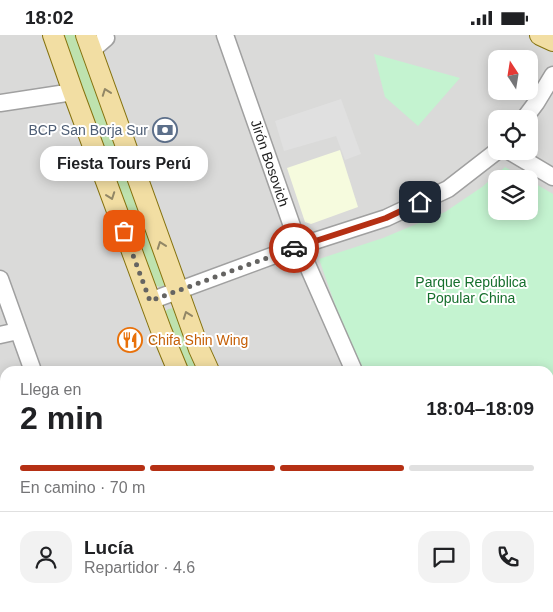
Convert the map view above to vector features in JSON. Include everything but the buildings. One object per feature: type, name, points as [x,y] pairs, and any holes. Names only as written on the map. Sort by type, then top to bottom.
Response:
[{"type":"main road","points":[[53,35],[150,301],[176,366]]},
{"type":"main road","points":[[540,35],[553,41]]},
{"type":"main road","points":[[100,39],[178,290],[207,366]]},
{"type":"street","name":"Jirón Bosovich","points":[[225,35],[299,246],[352,366]]},
{"type":"street","points":[[531,110],[553,75]]},
{"type":"street","points":[[0,103],[73,92]]},
{"type":"street","points":[[150,301],[299,246],[386,218],[448,189],[488,158]]},
{"type":"street","points":[[524,160],[553,177]]},
{"type":"street","points":[[0,279],[31,366]]},
{"type":"street","points":[[0,335],[18,331]]},
{"type":"shaded area","points":[[0,35],[553,35],[553,366],[0,366]]},
{"type":"shaded area","points":[[341,99],[361,154],[345,160],[336,136],[284,151],[275,121]]},
{"type":"shaded area","points":[[340,150],[358,207],[311,224],[305,222],[287,168]]},
{"type":"green space","points":[[61,35],[77,35],[165,285],[160,287],[154,285]]},
{"type":"green space","points":[[374,54],[460,78],[418,126],[385,97]]},
{"type":"green space","name":"Parque República Popular China","points":[[488,182],[488,220],[538,220],[538,185],[553,194],[553,366],[358,366],[319,259],[383,238],[445,212]]},
{"type":"green space","points":[[174,308],[197,366],[184,366],[163,314],[168,309]]},
{"type":"way so far","points":[[124,231],[150,301],[294,248]]},
{"type":"place","name":"BCP San Borja Sur","points":[[165,130]]},
{"type":"place","name":"Fiesta Tours Perú","points":[[124,231]]},
{"type":"place","name":"Chifa Shin Wing","points":[[130,340]]},
{"type":"route","points":[[294,248],[386,218],[420,202]]}]
